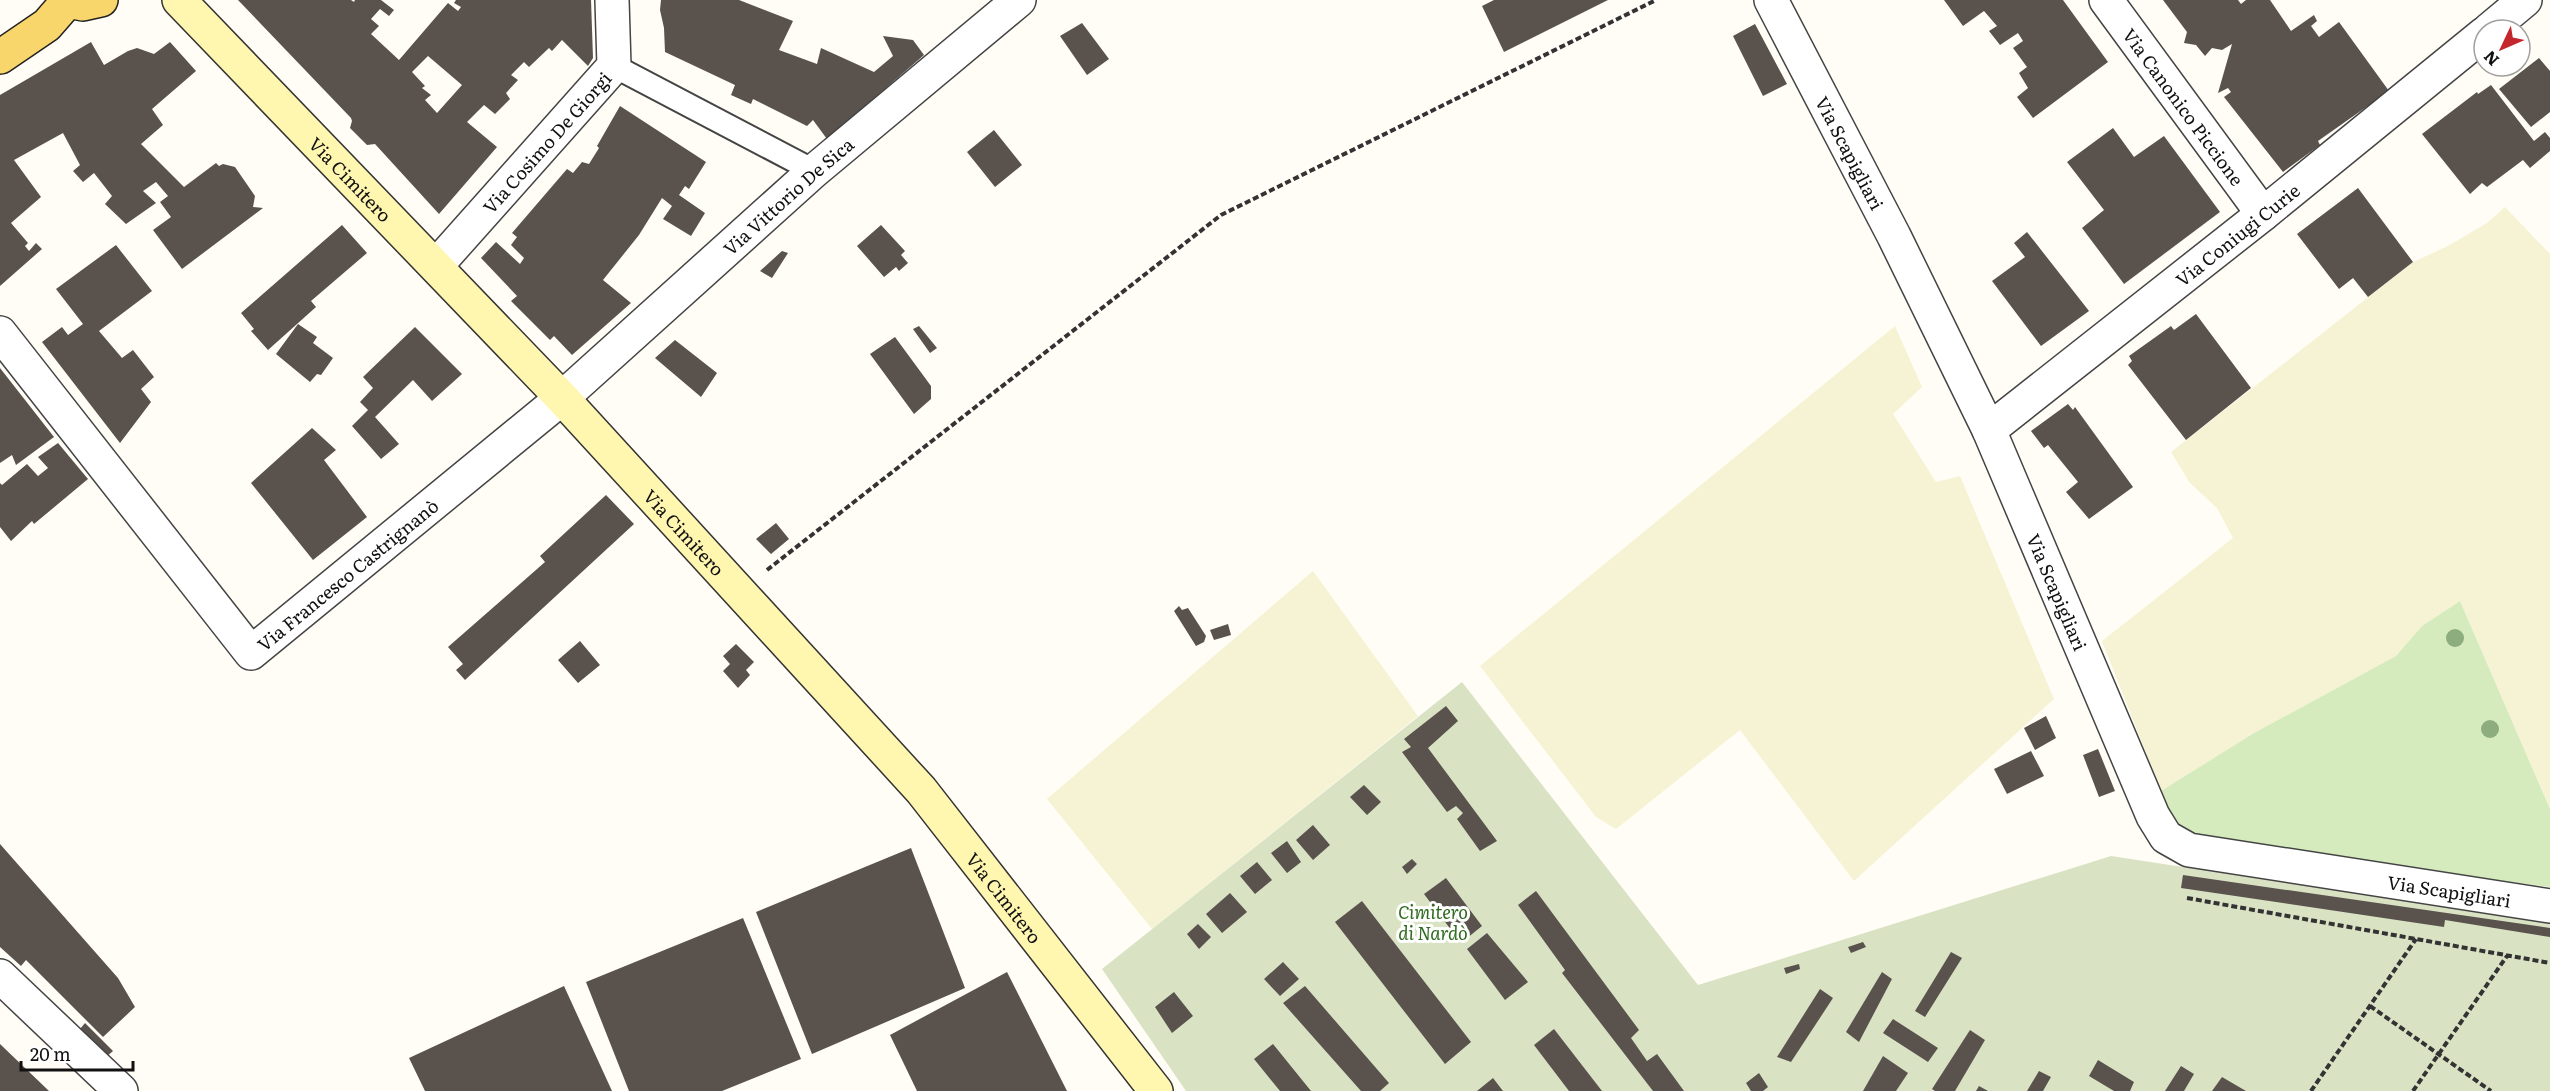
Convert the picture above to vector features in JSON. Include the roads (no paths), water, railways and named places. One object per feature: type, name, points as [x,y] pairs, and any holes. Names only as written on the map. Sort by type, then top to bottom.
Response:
[{"type":"main road","points":[[0,57],[46,25],[66,1],[83,4],[101,0]]},
{"type":"street","name":"Via Cimitero","points":[[179,0],[562,398],[738,593],[921,790],[1155,1091]]},
{"type":"street","name":"Via Cosimo De Giorgi","points":[[436,266],[614,66],[612,0]]},
{"type":"street","name":"Via Vittorio De Sica","points":[[562,398],[814,171],[1019,0]]},
{"type":"street","name":"Via Scapigliari","points":[[1771,0],[1894,236],[1989,430],[2149,805],[2166,837],[2189,850],[2550,906]]},
{"type":"street","name":"Via Canonico Piccione","points":[[2106,0],[2263,214]]},
{"type":"street","points":[[2503,18],[2525,0]]},
{"type":"street","name":"Via Coniugi Curie","points":[[1989,430],[2263,214],[2472,44]]},
{"type":"street","name":"Via Francesco Castrignanò","points":[[0,333],[251,653],[562,398]]},
{"type":"street","points":[[0,976],[121,1091]]},
{"type":"lane","points":[[614,66],[814,171]]},
{"type":"park label","name":"Cimitero di Nardò","points":[[1433,921]]}]
